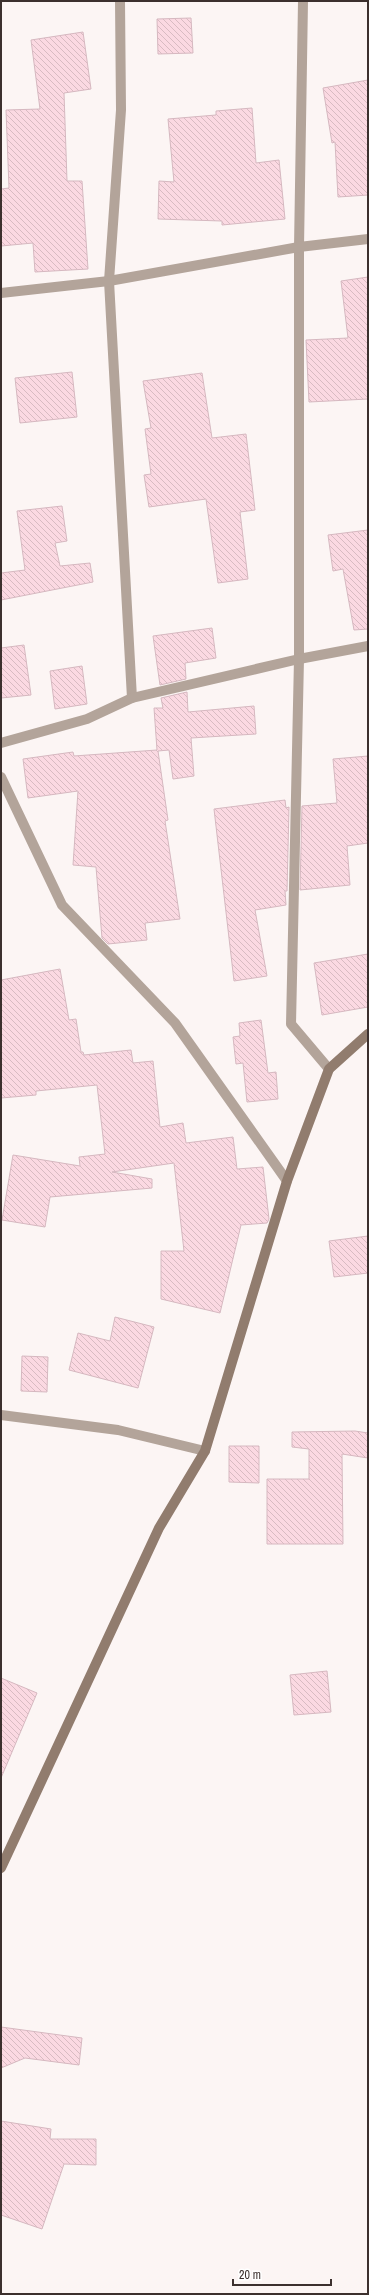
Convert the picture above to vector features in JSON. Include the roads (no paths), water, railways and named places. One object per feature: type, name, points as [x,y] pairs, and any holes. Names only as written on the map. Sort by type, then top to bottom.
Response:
[{"type":"street","points":[[120,1],[121,110],[109,281],[132,698]]},
{"type":"street","points":[[303,1],[299,247],[299,659],[291,1024],[329,1069]]},
{"type":"street","points":[[1,293],[109,281],[299,247],[368,239]]},
{"type":"street","points":[[1,743],[87,719],[132,698],[299,659],[368,646]]},
{"type":"street","points":[[1,777],[62,905],[175,1023],[286,1181]]},
{"type":"street","points":[[1,1868],[159,1528],[205,1451],[286,1181],[329,1069],[368,1034]]},
{"type":"street","points":[[1,1415],[118,1430],[205,1451]]}]
